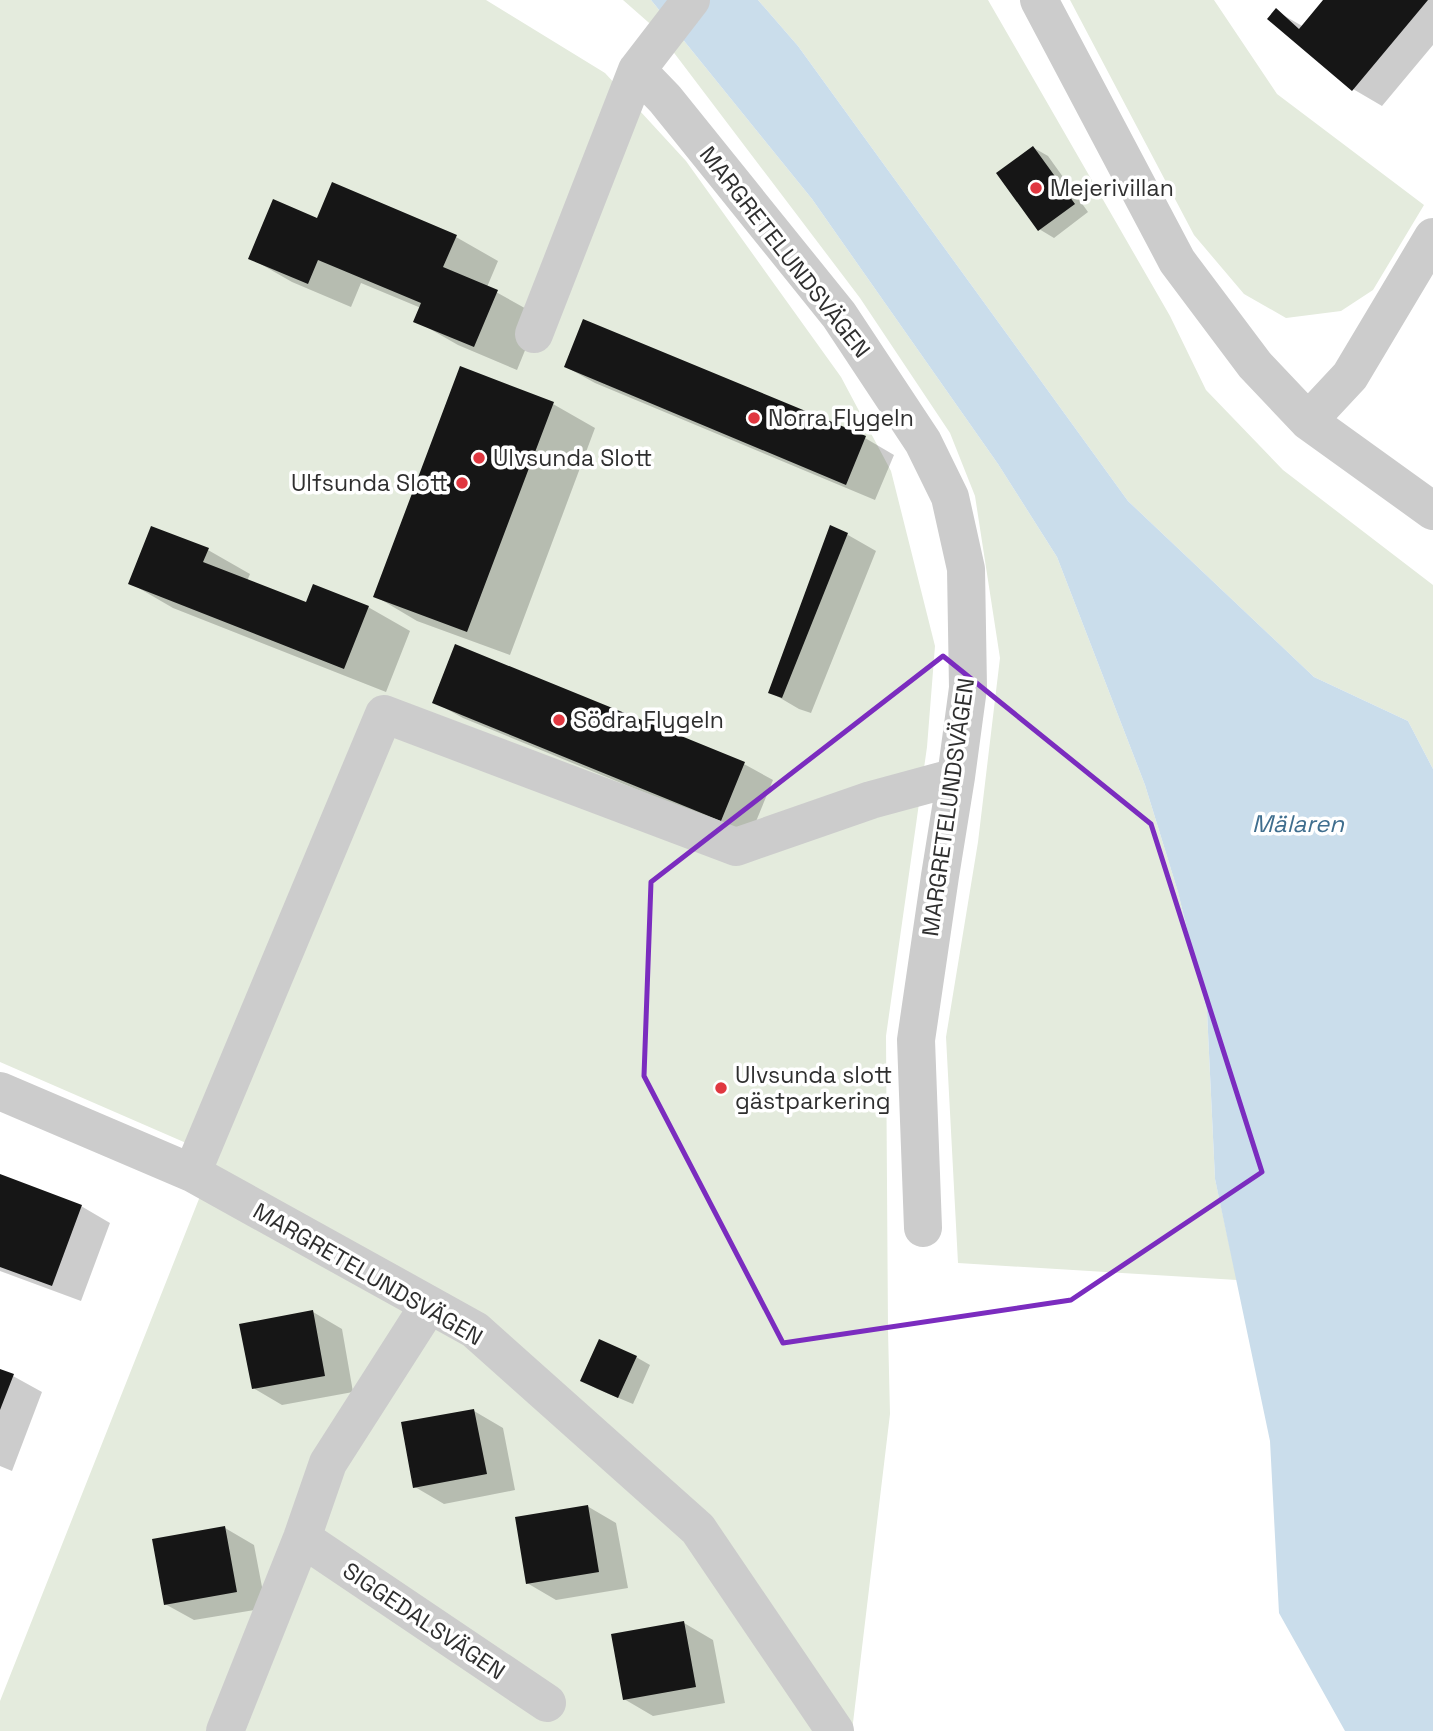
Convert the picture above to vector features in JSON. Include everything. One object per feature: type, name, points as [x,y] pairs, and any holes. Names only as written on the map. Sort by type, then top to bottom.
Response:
[{"type":"street","points":[[1039,0],[1177,261],[1255,365],[1308,421],[1433,511]]},
{"type":"street","points":[[534,334],[637,70],[681,13]]},
{"type":"street","name":"MARGRETELUNDSVÄGEN","points":[[637,70],[665,99],[839,316],[923,442],[950,497],[966,569],[968,688],[916,1040],[923,1228]]},
{"type":"street","points":[[1308,421],[1350,376],[1433,237]]},
{"type":"street","points":[[192,1173],[384,714],[736,847],[871,800],[956,777]]},
{"type":"street","name":"MARGRETELUNDSVÄGEN","points":[[0,1091],[192,1173],[475,1331],[698,1529],[835,1731]]},
{"type":"street","points":[[225,1731],[302,1538],[328,1463],[429,1305]]},
{"type":"street","name":"SIGGEDALSVÄGEN","points":[[302,1538],[547,1703]]},
{"type":"highlighted area","points":[[943,656],[1151,824],[1262,1172],[1071,1300],[783,1343],[644,1076],[651,882]]},
{"type":"shaded area","points":[[0,0],[486,0],[605,73],[686,161],[841,377],[891,471],[935,646],[927,747],[886,1036],[890,1414],[852,1731],[0,1731],[0,1701],[216,1156],[0,1062]]},
{"type":"shaded area","points":[[623,0],[651,0],[812,199],[998,464],[1057,557],[1145,785],[1178,892],[1207,1011],[1215,1179],[1237,1280],[958,1263],[946,1037],[978,842],[1000,658],[975,496],[950,433],[860,298],[656,29]]},
{"type":"shaded area","points":[[758,0],[988,0],[1170,316],[1206,390],[1283,470],[1433,585],[1433,769],[1408,721],[1314,677],[1128,501],[798,46]]},
{"type":"shaded area","points":[[1070,0],[1214,0],[1277,94],[1424,205],[1373,290],[1341,311],[1286,318],[1244,294],[1194,235]]},
{"type":"water","name":"Mälaren","points":[[651,0],[758,0],[798,46],[1128,501],[1314,677],[1408,721],[1433,769],[1433,1731],[1345,1731],[1279,1613],[1270,1441],[1215,1179],[1207,1011],[1178,892],[1145,785],[1057,557],[998,464],[812,199]]},
{"type":"building","points":[[1323,0],[1428,0],[1352,91],[1267,19],[1276,8],[1299,29]]},
{"type":"building","name":"Mejerivillan","points":[[1033,146],[1075,204],[1038,231],[996,173]]},
{"type":"building","points":[[332,182],[457,235],[443,267],[498,290],[474,347],[413,322],[421,303],[318,260],[308,284],[248,259],[273,199],[317,218]]},
{"type":"building","name":"Norra Flygeln","points":[[583,319],[866,436],[846,485],[564,367]]},
{"type":"building","name":"Ulvsunda Slott","points":[[460,366],[554,402],[467,632],[373,597]]},
{"type":"building","points":[[830,525],[848,533],[782,698],[768,693]]},
{"type":"building","points":[[151,526],[209,548],[203,562],[306,602],[313,584],[369,606],[344,669],[128,584]]},
{"type":"building","name":"Södra Flygeln","points":[[455,644],[745,762],[721,821],[432,703]]},
{"type":"building","points":[[0,1174],[82,1205],[52,1286],[0,1267]]},
{"type":"building","points":[[313,1310],[325,1376],[252,1389],[239,1324]]},
{"type":"building","points":[[599,1339],[637,1356],[618,1398],[580,1381]]},
{"type":"building","points":[[0,1369],[14,1374],[0,1410]]},
{"type":"building","points":[[474,1409],[487,1474],[413,1488],[401,1422]]},
{"type":"building","points":[[588,1505],[599,1572],[526,1584],[515,1517]]},
{"type":"building","points":[[225,1526],[237,1592],[164,1605],[152,1539]]},
{"type":"building","points":[[684,1621],[696,1687],[623,1700],[611,1634]]},
{"type":"place","name":"Mejerivillan","points":[[1036,188]]},
{"type":"place","name":"Norra Flygeln","points":[[754,418]]},
{"type":"place","name":"Ulvsunda Slott","points":[[479,458]]},
{"type":"place","name":"Ulfsunda Slott","points":[[462,483]]},
{"type":"place","name":"Södra Flygeln","points":[[559,720]]},
{"type":"place","name":"Ulvsunda slott gästparkering","points":[[721,1088]]}]
